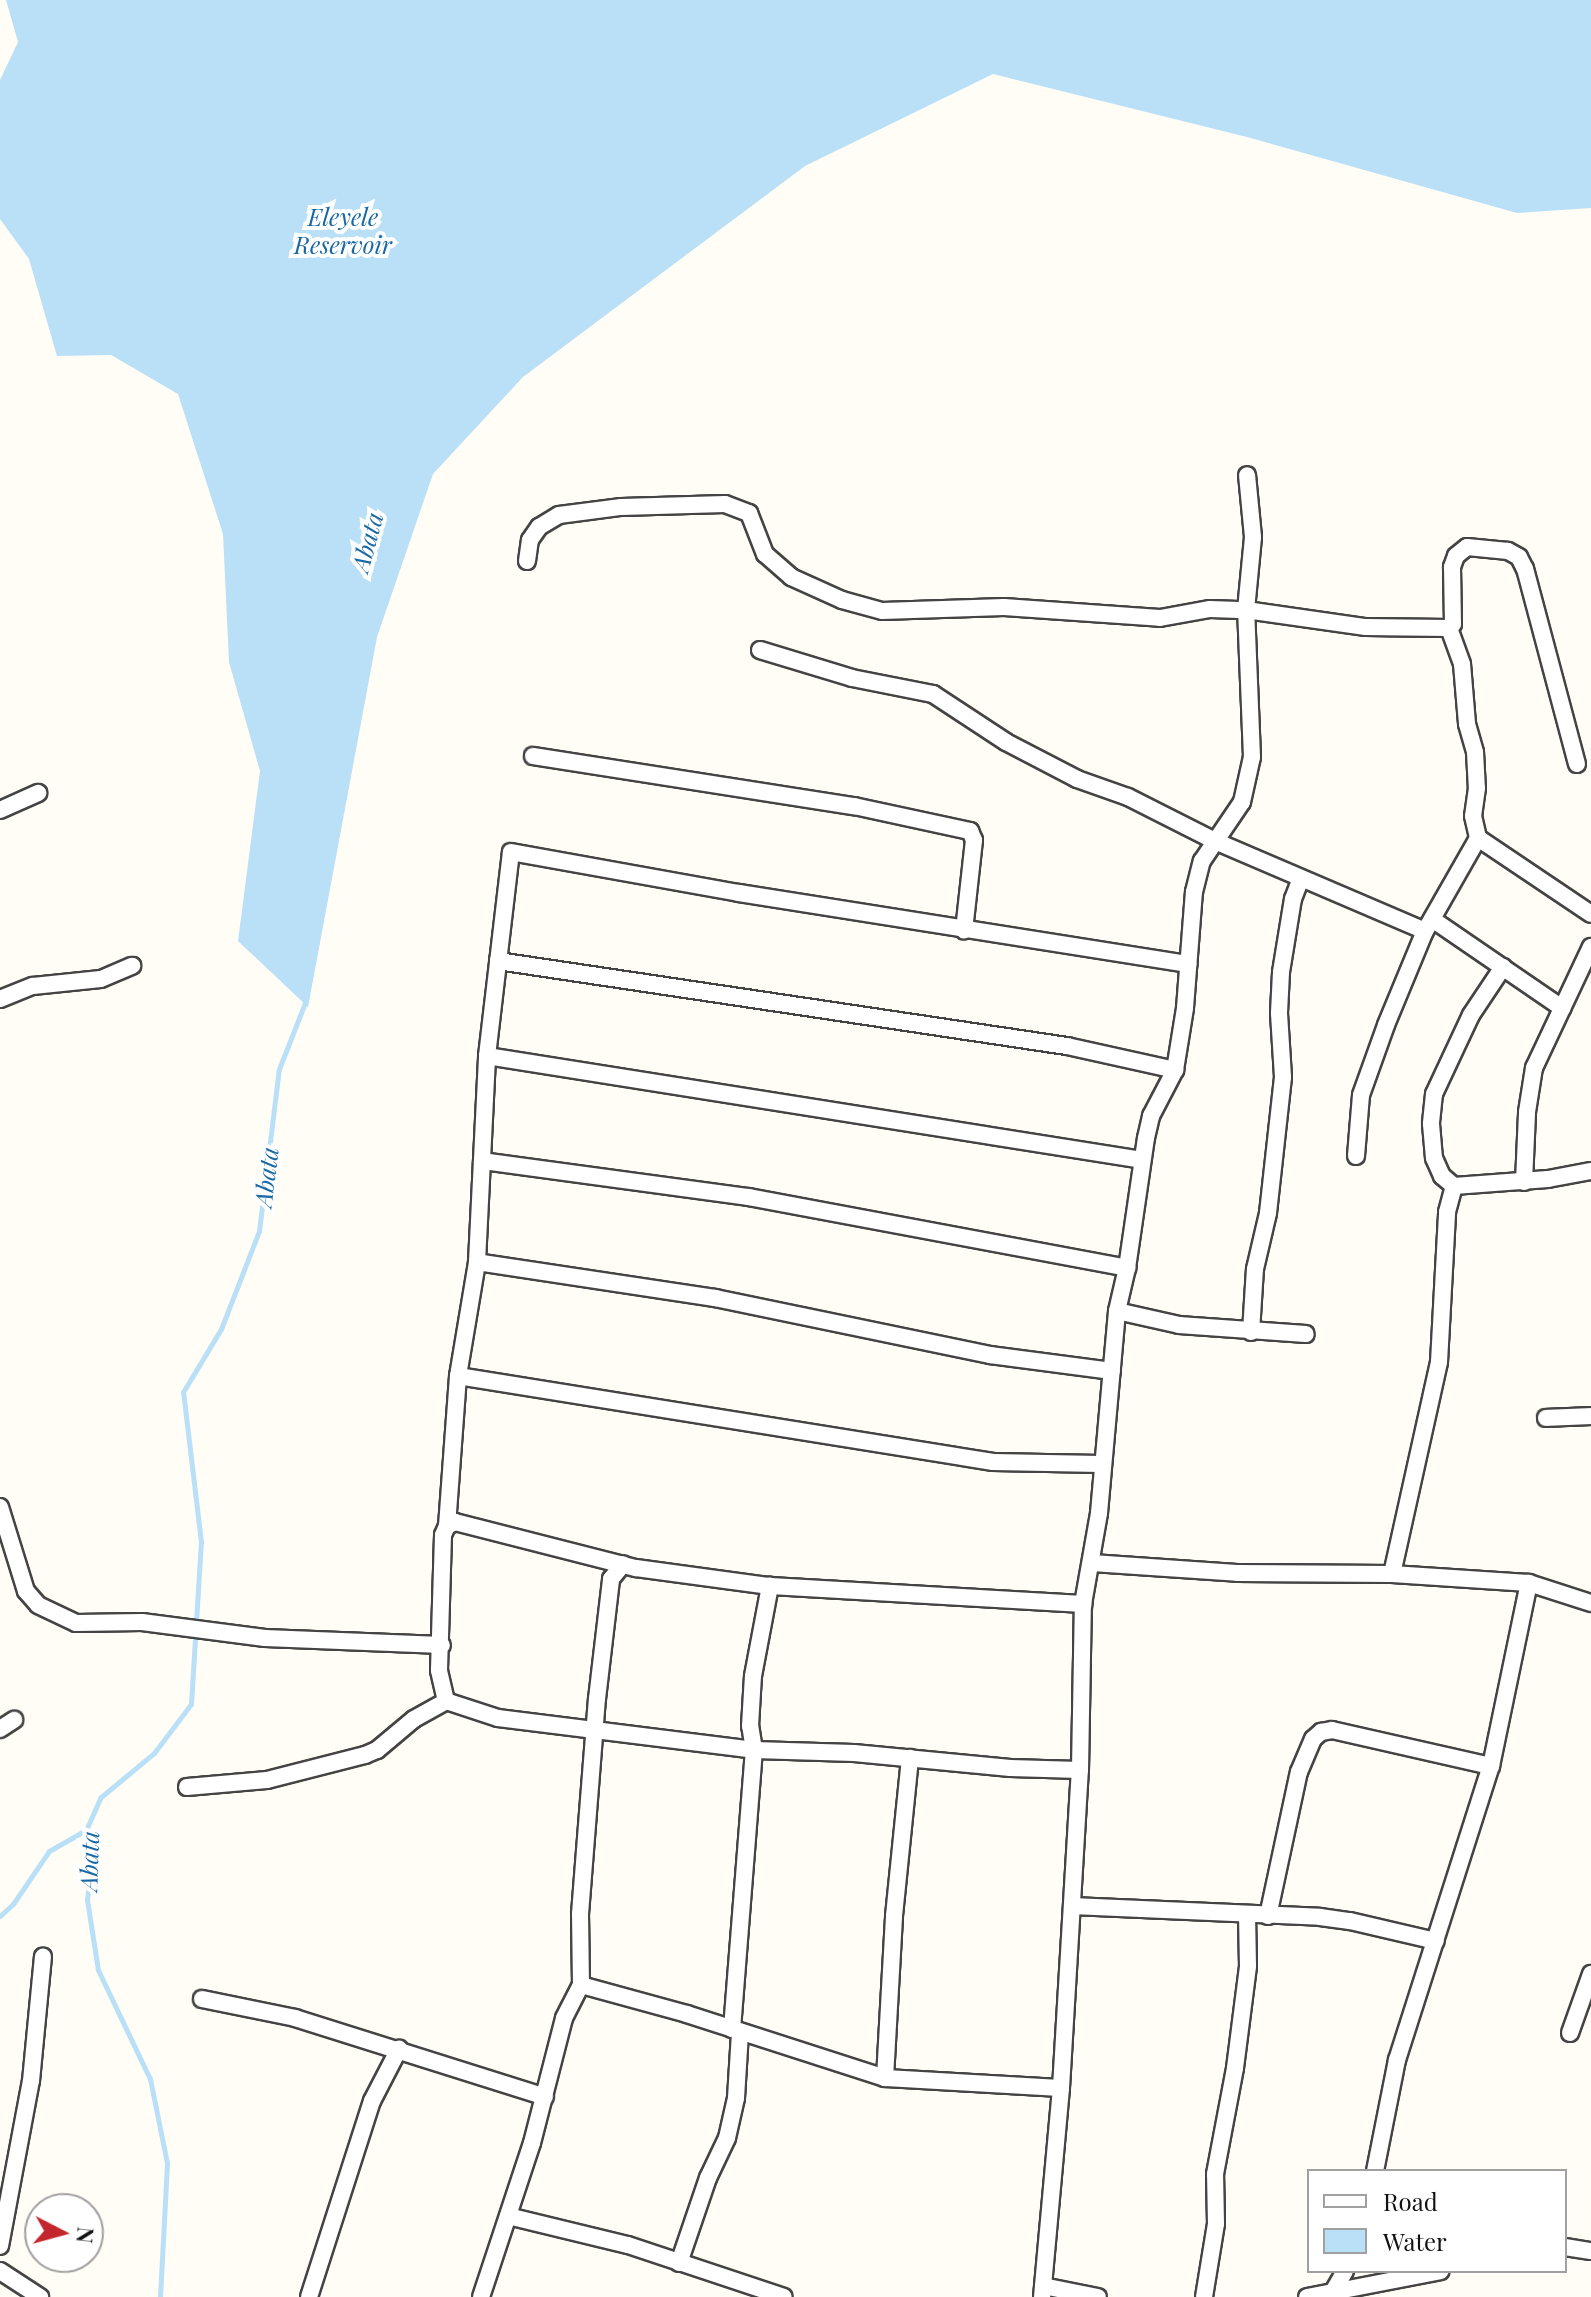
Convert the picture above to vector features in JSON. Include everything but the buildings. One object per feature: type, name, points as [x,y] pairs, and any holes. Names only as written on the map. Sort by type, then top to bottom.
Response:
[{"type":"street","points":[[1098,2297],[1042,2292],[1061,2088],[1072,1906],[1080,1770],[1083,1604],[1092,1563],[1117,1311],[1127,1268],[1151,1116],[1175,1070],[1194,892],[1202,861],[1242,802],[1249,782],[1252,719],[1246,610],[1253,537],[1247,475]]},
{"type":"street","points":[[527,561],[530,540],[539,527],[559,515],[621,507],[725,504],[749,513],[765,554],[791,577],[842,600],[882,611],[1004,607],[1160,618],[1210,609],[1246,610],[1366,627],[1442,631],[1453,624],[1452,567],[1456,556],[1474,546],[1508,551],[1519,557],[1577,764]]},
{"type":"street","points":[[1356,1156],[1361,1095],[1429,925],[1478,838],[1473,816],[1477,788],[1475,752],[1467,724],[1462,664],[1449,628]]},
{"type":"street","points":[[760,650],[840,675],[933,694],[1035,759],[1077,779],[1128,797],[1215,841],[1301,878],[1429,925],[1503,967],[1562,1008]]},
{"type":"street","points":[[533,756],[854,806],[970,831],[974,840],[964,930]]},
{"type":"street","points":[[0,810],[38,793]]},
{"type":"street","points":[[1478,838],[1591,914]]},
{"type":"street","points":[[446,1701],[439,1670],[443,1535],[447,1526],[458,1376],[477,1262],[487,1056],[511,852],[964,930],[1188,964]]},
{"type":"street","points":[[1251,1332],[1255,1269],[1268,1213],[1283,1077],[1279,1013],[1281,972],[1293,899],[1301,878]]},
{"type":"street","points":[[1524,1182],[1527,1112],[1534,1068],[1591,947]]},
{"type":"street","points":[[498,961],[1067,1046],[1175,1070]]},
{"type":"street","points":[[0,999],[33,986],[101,979],[132,966]]},
{"type":"street","points":[[1503,967],[1471,1015],[1434,1094],[1431,1124],[1434,1158],[1442,1176],[1454,1186],[1524,1182],[1591,1171]]},
{"type":"street","points":[[487,1056],[1142,1160]]},
{"type":"street","points":[[482,1161],[749,1197],[1127,1268]]},
{"type":"street","points":[[1392,1574],[1439,1362],[1447,1212],[1454,1186]]},
{"type":"street","points":[[477,1262],[729,1300],[990,1355],[1112,1371]]},
{"type":"street","points":[[1117,1311],[1179,1325],[1306,1334]]},
{"type":"street","points":[[458,1376],[993,1462],[1101,1464]]},
{"type":"street","points":[[1546,1418],[1591,1416]]},
{"type":"street","points":[[0,1507],[26,1591],[38,1605],[76,1623],[142,1622],[278,1639],[442,1645]]},
{"type":"street","points":[[447,1526],[455,1522],[623,1564],[770,1586],[1083,1604]]},
{"type":"street","points":[[1092,1563],[1237,1573],[1392,1574],[1529,1583],[1591,1603]]},
{"type":"street","points":[[481,2297],[545,2097],[564,2018],[581,1985],[580,1914],[595,1731],[611,1579],[623,1564]]},
{"type":"street","points":[[1375,2169],[1397,2060],[1491,1766],[1529,1583]]},
{"type":"street","points":[[679,2263],[708,2178],[727,2138],[736,2098],[736,2031],[754,1750],[750,1726],[753,1676],[770,1586]]},
{"type":"street","points":[[446,1701],[489,1716],[754,1750],[1080,1770]]},
{"type":"street","points":[[187,1787],[267,1780],[365,1755],[446,1701]]},
{"type":"street","points":[[1268,1916],[1299,1772],[1313,1739],[1321,1732],[1332,1730],[1491,1766]]},
{"type":"street","points":[[885,2078],[892,1944],[910,1758]]},
{"type":"street","points":[[1072,1906],[1350,1921],[1436,1941]]},
{"type":"street","points":[[1204,2297],[1216,2224],[1215,2174],[1235,2068],[1248,1966],[1247,1915]]},
{"type":"street","points":[[0,2246],[31,2081],[43,1957]]},
{"type":"street","points":[[1570,2033],[1591,1974]]},
{"type":"street","points":[[581,1985],[885,2078],[1061,2088]]},
{"type":"street","points":[[202,1999],[295,2018],[545,2097]]},
{"type":"street","points":[[309,2297],[372,2101],[399,2049]]},
{"type":"street","points":[[508,2216],[628,2245],[784,2297]]},
{"type":"street","points":[[1567,2247],[1591,2251]]},
{"type":"street","points":[[0,2271],[40,2297]]},
{"type":"street","points":[[1334,2290],[1344,2273]]},
{"type":"street","points":[[1307,2297],[1430,2273]]},
{"type":"water","name":"Eleyele Reservoir","points":[[6,0],[1591,0],[1591,208],[1517,213],[1247,137],[993,74],[805,166],[523,377],[433,474],[377,637],[308,1007],[238,941],[260,771],[229,662],[223,534],[178,394],[111,355],[57,356],[29,259],[0,219],[0,80],[18,42]]},
{"type":"waterway","name":"Abata","points":[[160,2297],[167,2163],[150,2079],[98,1970],[87,1900],[93,1850],[86,1830],[101,1797],[154,1753],[191,1704],[201,1542],[183,1392],[221,1329],[259,1231],[279,1069],[306,1000]]},
{"type":"waterway","points":[[0,1916],[13,1904],[49,1851],[86,1830]]}]
